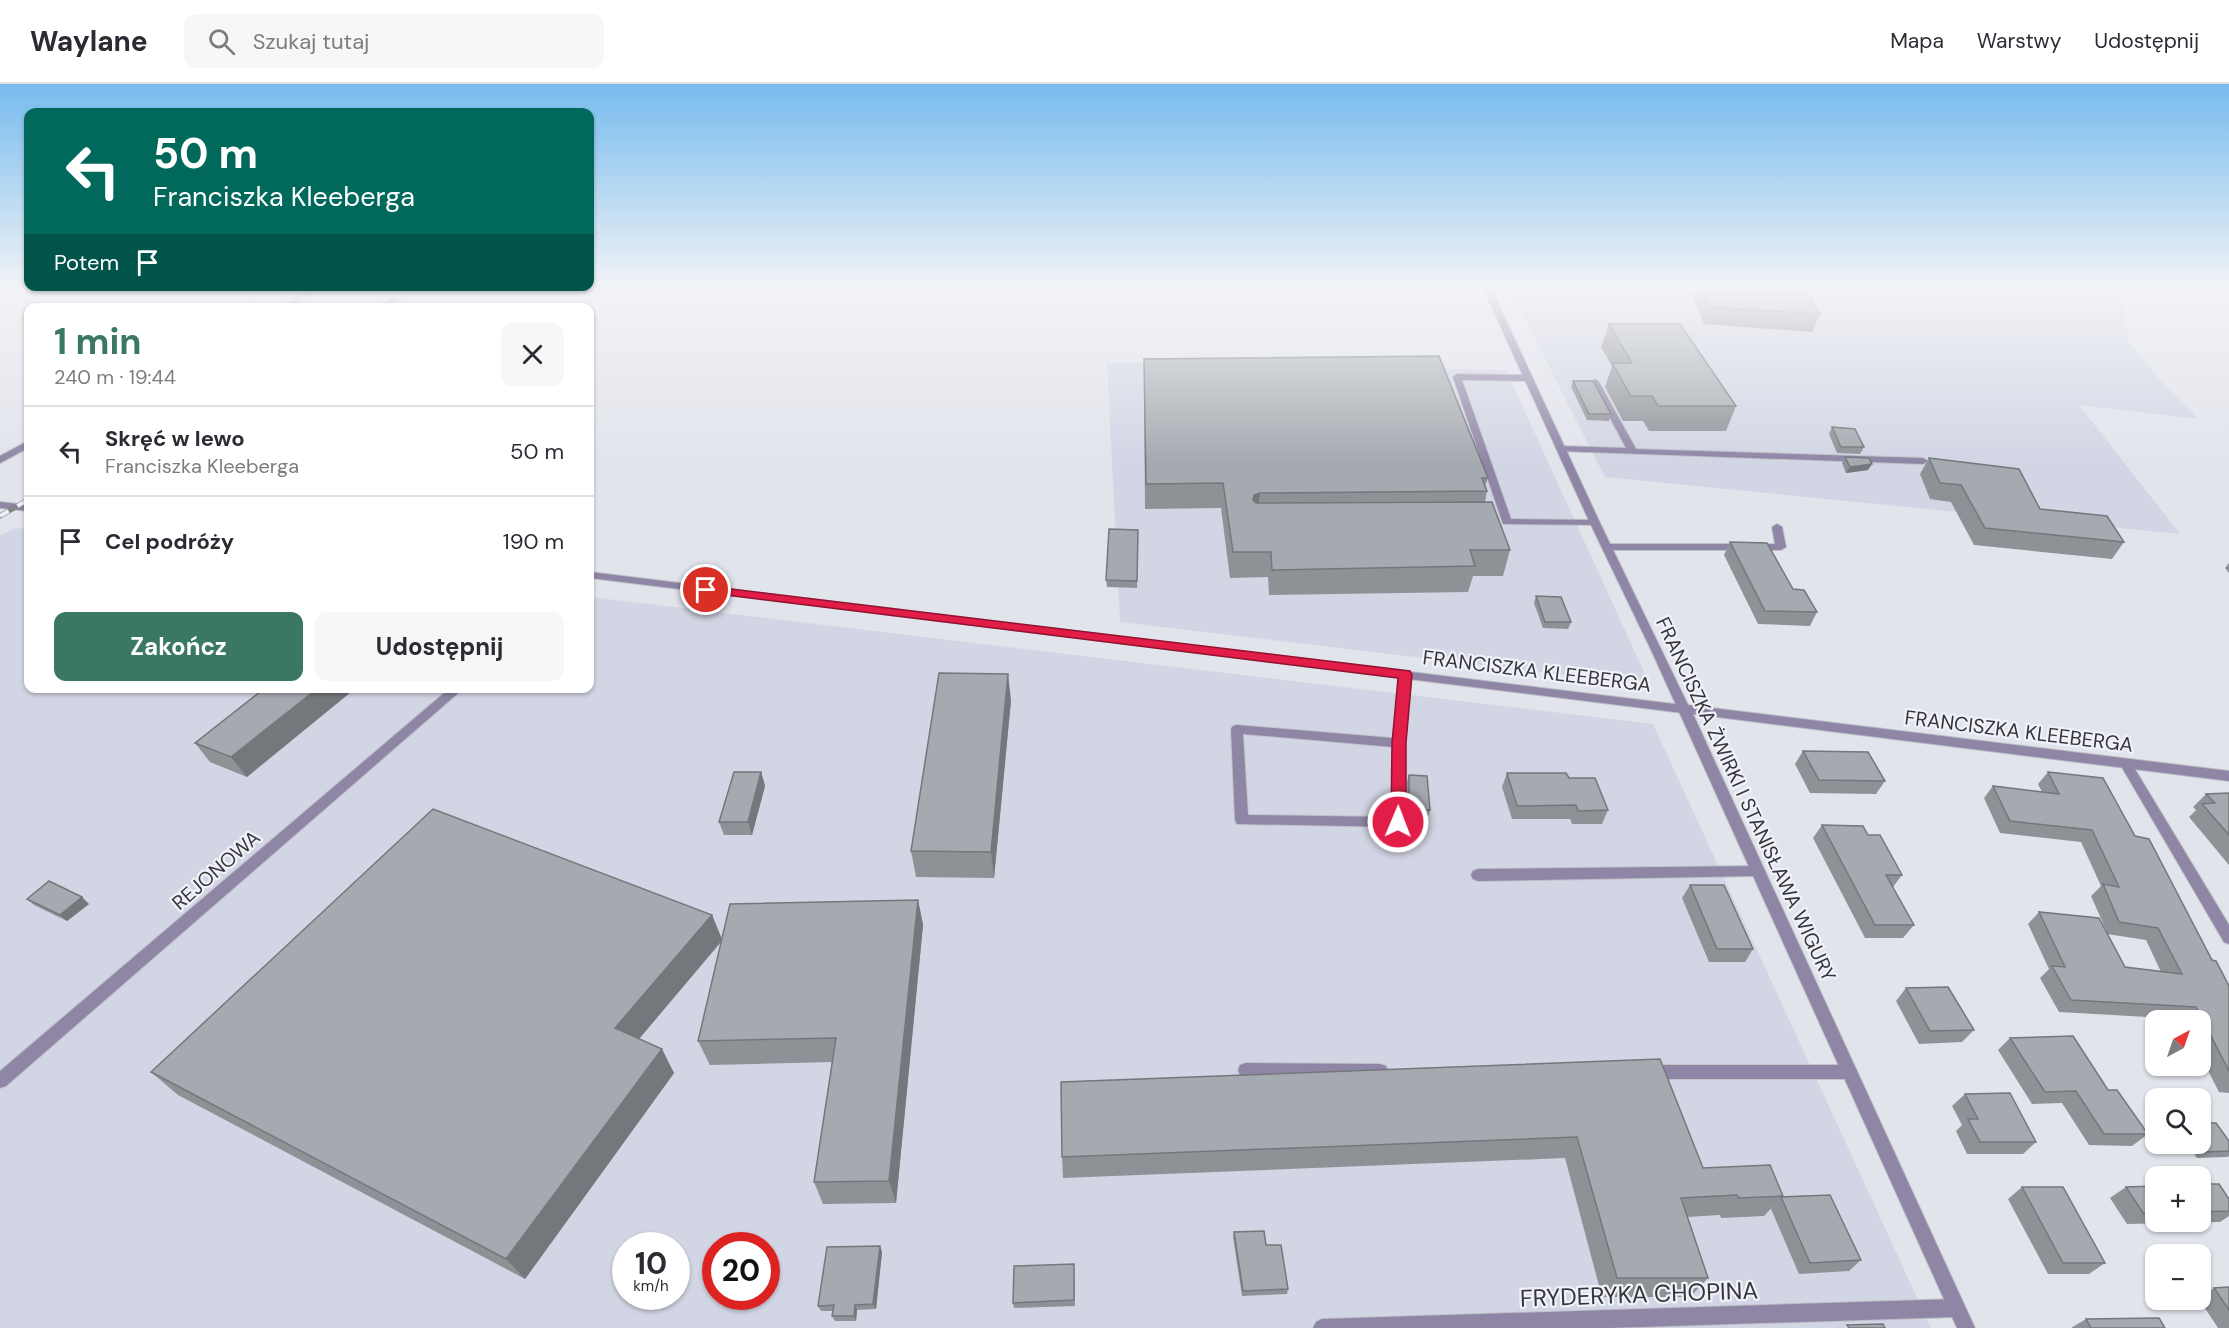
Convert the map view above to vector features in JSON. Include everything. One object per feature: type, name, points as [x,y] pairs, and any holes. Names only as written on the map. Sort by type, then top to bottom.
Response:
[{"type":"street","name":"FRANCISZKA ŻWIRKI I STANISŁAWA WIGURY","points":[[1513,346],[1683,709],[1966,1328]]},
{"type":"street","points":[[1528,378],[1457,377],[1502,522],[1595,523]]},
{"type":"street","points":[[1595,382],[1633,452]]},
{"type":"street","points":[[0,460],[24,446]]},
{"type":"street","points":[[1561,449],[1923,461]]},
{"type":"street","points":[[0,505],[24,508]]},
{"type":"street","points":[[1607,547],[1781,547],[1777,527]]},
{"type":"street","name":"FRANCISZKA KLEEBERGA","points":[[594,576],[2229,776]]},
{"type":"street","points":[[1399,743],[1237,729],[1242,820],[1398,822],[1399,743],[1405,675]]},
{"type":"street","name":"REJONOWA","points":[[0,1081],[452,693]]},
{"type":"street","points":[[2126,764],[2229,938]]},
{"type":"street","points":[[1478,875],[1758,872]]},
{"type":"street","points":[[1246,1070],[1400,1071]]},
{"type":"street","points":[[1636,1072],[1849,1072]]},
{"type":"street","name":"FRYDERYKA CHOPINA","points":[[1322,1328],[1956,1308]]},
{"type":"shaded area","points":[[1538,346],[2132,346],[2163,384],[2199,419],[2079,405],[2180,534],[1605,477]]},
{"type":"shaded area","points":[[1107,362],[1506,370],[1650,685],[1120,622]]},
{"type":"shaded area","points":[[15,528],[24,529],[24,693],[594,693],[594,597],[1653,724],[1931,1328],[0,1328],[0,536]]},
{"type":"building","points":[[1622,346],[1695,346],[1736,406],[1658,406],[1652,396],[1631,396],[1612,363],[1632,363]]},
{"type":"building","points":[[1439,356],[1488,478],[1482,478],[1487,491],[1260,493],[1254,495],[1253,500],[1256,503],[1492,502],[1510,550],[1470,550],[1475,566],[1272,570],[1271,552],[1233,552],[1223,483],[1146,484],[1144,359]]},
{"type":"building","points":[[1573,381],[1593,381],[1611,414],[1589,414]]},
{"type":"building","points":[[1832,427],[1855,429],[1864,447],[1841,447]]},
{"type":"building","points":[[1845,457],[1869,458],[1872,464],[1850,467]]},
{"type":"building","points":[[1929,458],[2019,469],[2040,509],[2107,516],[2124,542],[1985,528],[1961,485],[1940,483]]},
{"type":"building","points":[[1109,529],[1138,530],[1137,581],[1106,580]]},
{"type":"building","points":[[1730,542],[1767,543],[1793,589],[1804,590],[1817,612],[1765,611]]},
{"type":"building","points":[[1536,596],[1561,597],[1571,622],[1545,622]]},
{"type":"building","points":[[939,673],[1008,674],[991,852],[911,851]]},
{"type":"building","points":[[259,693],[312,693],[231,757],[195,743]]},
{"type":"building","points":[[1803,751],[1868,752],[1885,781],[1819,780]]},
{"type":"building","points":[[734,772],[761,772],[748,822],[719,822]]},
{"type":"building","points":[[2048,772],[2103,778],[2135,836],[2149,839],[2212,960],[2216,961],[2229,986],[2229,1071],[2211,1036],[2211,1010],[2198,1010],[2196,1007],[2071,1000],[2052,966],[2065,967],[2039,912],[2099,918],[2125,967],[2182,974],[2158,928],[2119,922],[2103,884],[2119,887],[2092,830],[2010,821],[1993,786],[2059,794]]},
{"type":"building","points":[[1507,773],[1566,773],[1569,778],[1595,778],[1608,810],[1578,811],[1576,805],[1517,806]]},
{"type":"building","points":[[1409,775],[1427,776],[1430,810],[1409,809]]},
{"type":"building","points":[[2229,793],[2229,835],[2202,804],[2215,803],[2206,794]]},
{"type":"building","points":[[433,809],[712,915],[615,1028],[662,1049],[506,1259],[151,1072]]},
{"type":"building","points":[[1822,825],[1863,826],[1868,835],[1880,835],[1902,875],[1886,875],[1914,925],[1875,925]]},
{"type":"building","points":[[49,881],[82,897],[60,915],[27,899]]},
{"type":"building","points":[[1690,885],[1724,885],[1753,949],[1717,949]]},
{"type":"building","points":[[918,900],[889,1181],[814,1182],[836,1038],[698,1041],[730,904]]},
{"type":"building","points":[[1948,987],[1974,1030],[1930,1031],[1906,988]]},
{"type":"building","points":[[2073,1036],[2108,1090],[2117,1090],[2145,1130],[2145,1134],[2104,1134],[2076,1091],[2045,1092],[2010,1038]]},
{"type":"building","points":[[1660,1059],[1703,1168],[1770,1165],[1783,1196],[1739,1198],[1737,1195],[1681,1198],[1708,1278],[1617,1278],[1577,1137],[1062,1157],[1061,1082]]},
{"type":"building","points":[[2010,1093],[2036,1142],[1980,1142],[1968,1119],[1978,1119],[1965,1094]]},
{"type":"building","points":[[2211,1123],[2216,1123],[2229,1141],[2229,1151],[2211,1152]]},
{"type":"building","points":[[2211,1184],[2219,1184],[2229,1199],[2229,1211],[2211,1212]]},
{"type":"building","points":[[2145,1186],[2145,1213],[2143,1213],[2126,1187]]},
{"type":"building","points":[[2022,1187],[2063,1187],[2105,1263],[2063,1263]]},
{"type":"building","points":[[1830,1195],[1861,1260],[1810,1263],[1781,1197]]},
{"type":"building","points":[[1264,1231],[1266,1245],[1281,1245],[1288,1289],[1243,1291],[1234,1232]]},
{"type":"building","points":[[880,1246],[873,1304],[855,1305],[854,1316],[832,1316],[834,1305],[818,1306],[827,1247]]},
{"type":"building","points":[[1074,1264],[1074,1300],[1013,1303],[1014,1266]]},
{"type":"building","points":[[2229,1287],[2229,1310],[2214,1288]]},
{"type":"building","points":[[2159,1318],[2165,1328],[2091,1328],[2086,1319]]},
{"type":"building","points":[[1883,1324],[1885,1328],[1849,1328],[1847,1325]]},
{"type":"railway","points":[[0,516],[24,502]]},
{"type":"route","points":[[706,590],[1405,675],[1399,743],[1398,822]]}]
